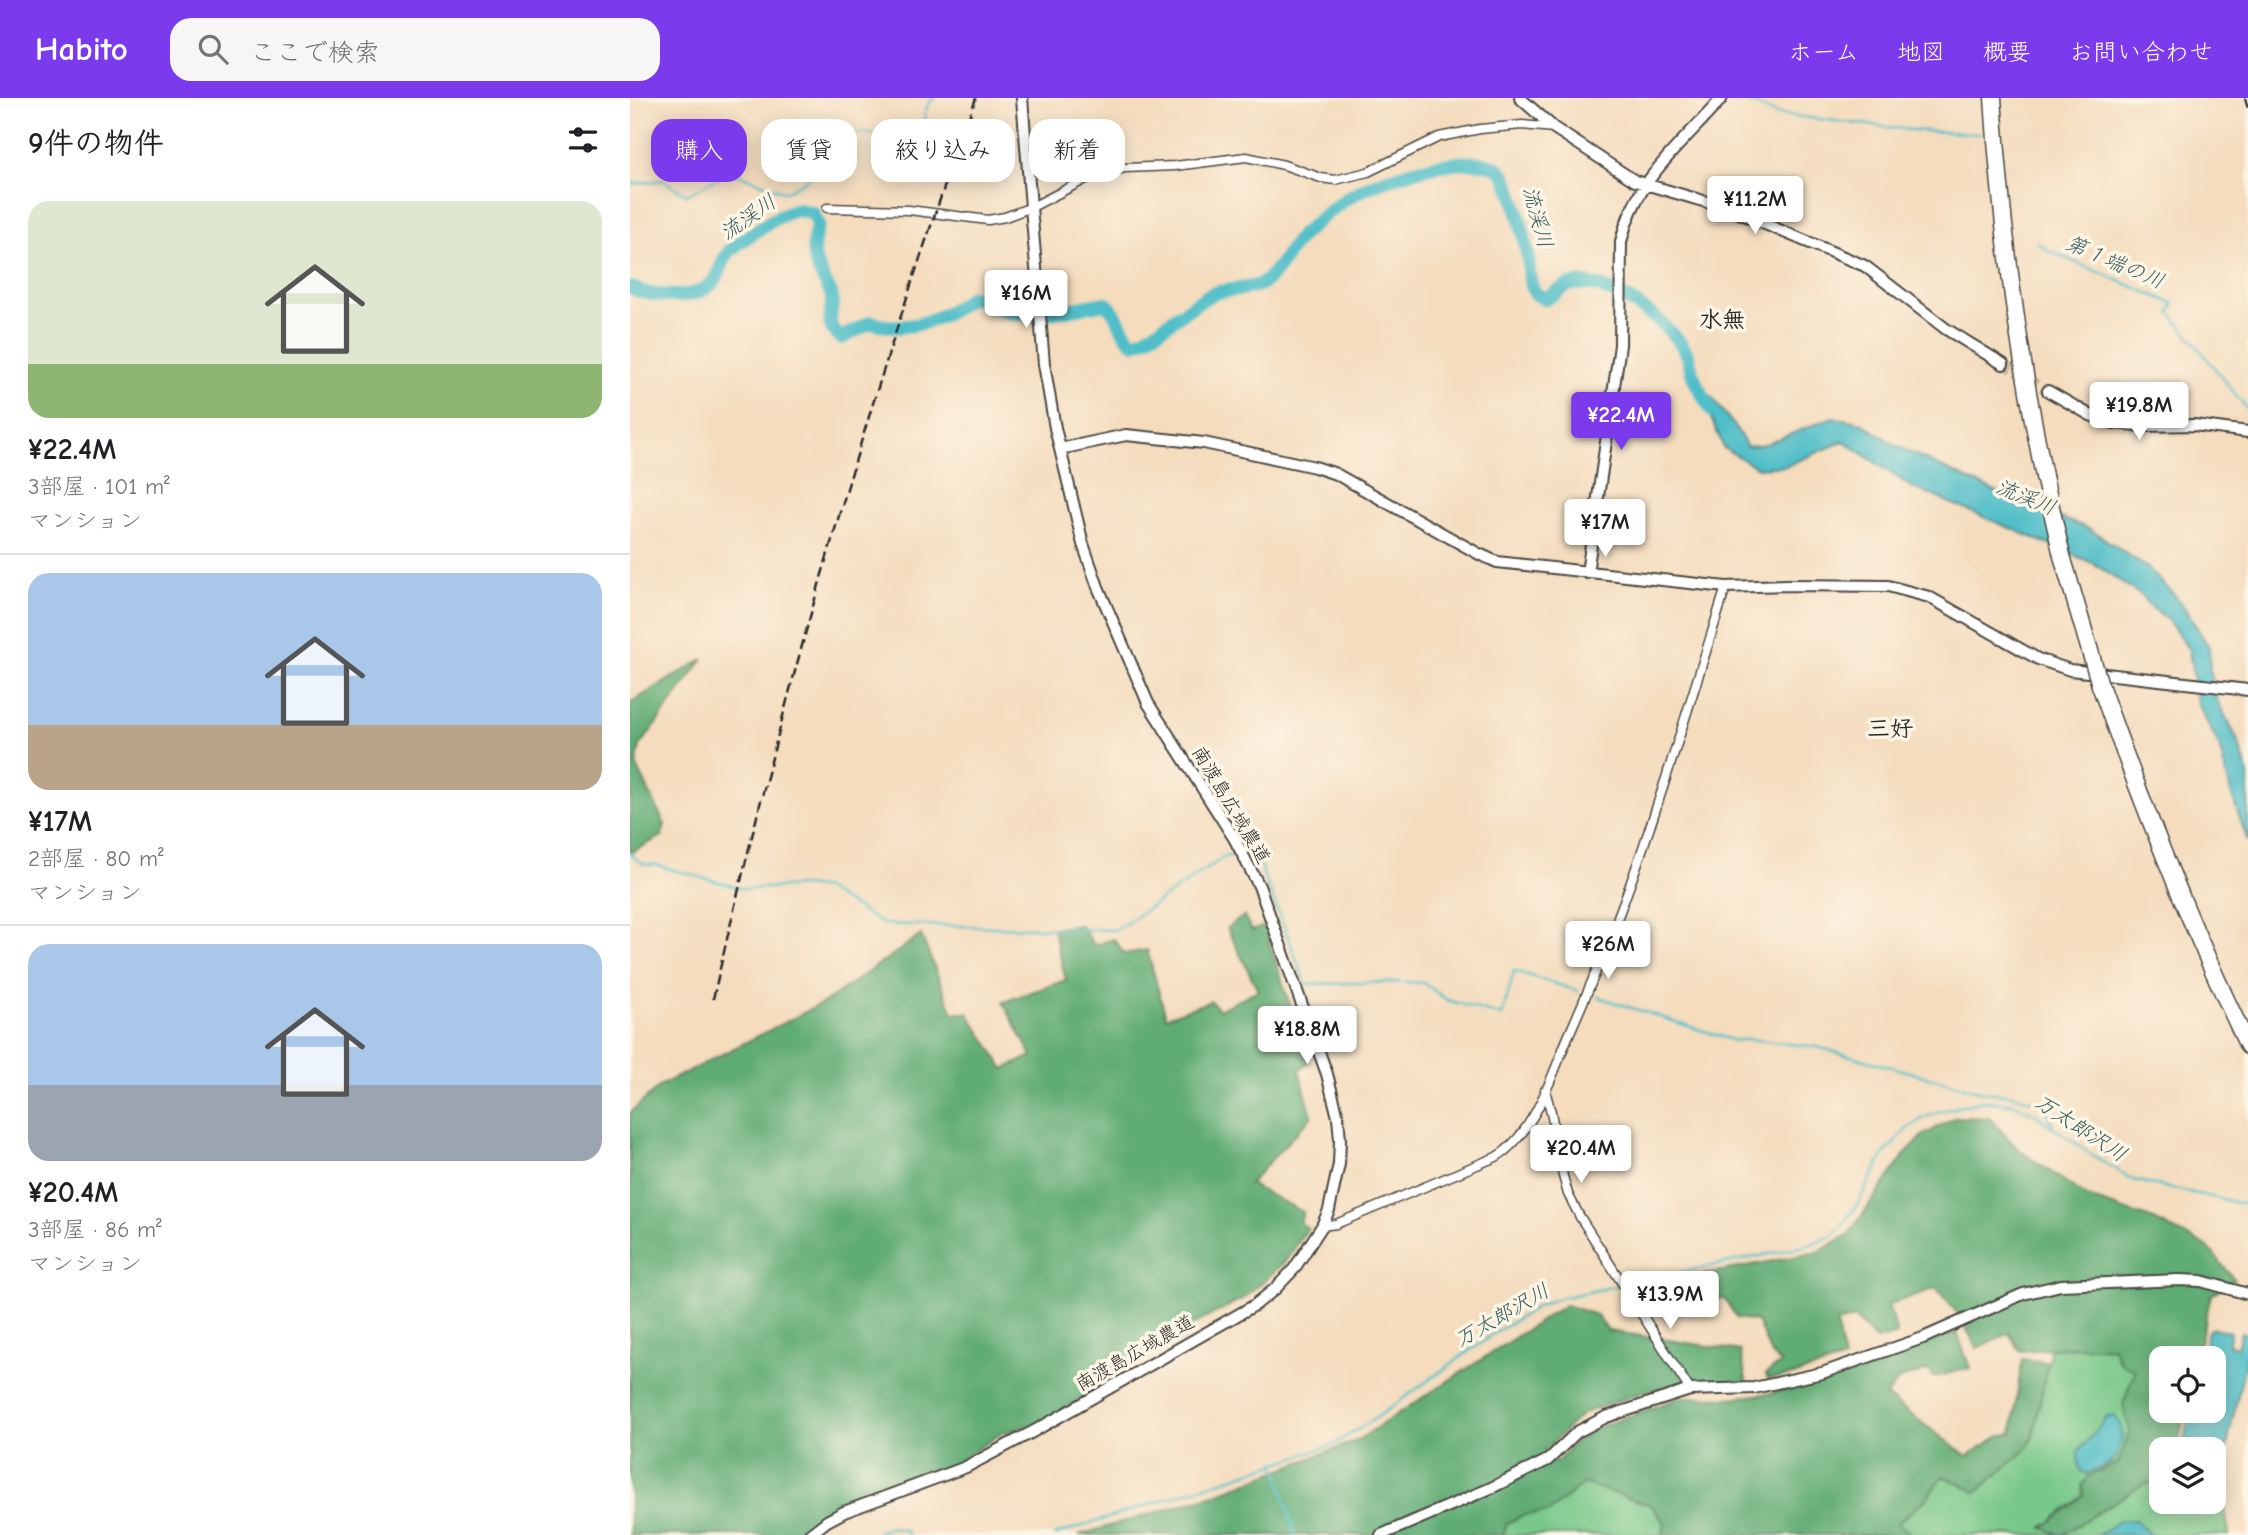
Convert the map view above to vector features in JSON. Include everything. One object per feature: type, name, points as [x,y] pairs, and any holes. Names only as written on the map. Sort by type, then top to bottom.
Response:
[{"type":"highway","points":[[1993,98],[1997,164],[2019,341],[2062,556],[2100,685],[2142,804],[2179,896],[2248,1046]]},
{"type":"street","name":"南渡島広域農道","points":[[809,1535],[844,1512],[966,1467],[1255,1305],[1276,1289],[1294,1269],[1322,1226],[1335,1186],[1340,1140],[1338,1116],[1327,1074],[1277,933],[1247,861],[1170,741],[1134,674],[1083,544],[1060,449],[1044,364],[1021,98]]},
{"type":"street","points":[[1520,98],[1554,128],[1635,181],[1727,208],[1865,266],[1946,329],[2003,363]]},
{"type":"street","points":[[1587,573],[1615,388],[1621,327],[1623,231],[1635,201],[1651,174],[1722,98]]},
{"type":"street","points":[[827,208],[909,209],[988,220],[1032,207],[1088,178],[1125,168],[1175,166],[1245,158],[1272,162],[1335,180],[1368,172],[1438,137],[1480,128],[1522,125],[1554,128]]},
{"type":"street","points":[[2048,391],[2090,415],[2113,423],[2142,426],[2193,425],[2248,432]]},
{"type":"street","points":[[1060,449],[1125,435],[1205,443],[1336,474],[1488,558],[1511,565],[1726,587],[1888,586],[1929,597],[2038,659],[2057,666],[2104,675],[2247,690]]},
{"type":"street","points":[[1322,1226],[1336,1224],[1504,1152],[1526,1127],[1601,963],[1637,866],[1726,587]]},
{"type":"street","points":[[1545,1090],[1568,1194],[1690,1390]]},
{"type":"street","points":[[1381,1535],[1529,1470],[1554,1455],[1577,1432],[1595,1422],[1690,1390],[1755,1388],[1822,1373],[1923,1338],[2022,1294],[2045,1287],[2061,1284],[2179,1280],[2201,1281],[2248,1294]]},
{"type":"green space","points":[[703,659],[640,746],[636,764],[665,825],[662,836],[630,853],[630,703]]},
{"type":"green space","points":[[1244,916],[1252,931],[1264,926],[1309,1063],[1299,1070],[1312,1116],[1249,1184],[1303,1212],[1300,1223],[1308,1228],[1284,1263],[1246,1297],[1149,1348],[1072,1406],[1043,1422],[1002,1433],[951,1468],[873,1487],[838,1501],[803,1535],[630,1535],[630,1113],[661,1085],[825,1002],[921,935],[953,1013],[968,1013],[1004,1069],[1032,1056],[1003,1002],[1066,980],[1053,928],[1081,925],[1094,945],[1114,939],[1124,954],[1147,950],[1166,1017],[1211,1001],[1219,1010],[1258,990],[1227,928]]},
{"type":"green space","points":[[1956,1117],[1989,1118],[2019,1150],[2089,1198],[2154,1220],[2208,1247],[2234,1279],[2211,1295],[2199,1346],[2149,1346],[2149,1423],[2182,1423],[2180,1437],[2149,1437],[2149,1483],[2143,1484],[2062,1535],[2043,1528],[2083,1496],[2082,1485],[2089,1476],[2118,1463],[2130,1431],[2123,1405],[2135,1370],[2122,1365],[2113,1347],[2020,1351],[2009,1333],[1977,1348],[1959,1315],[1936,1288],[1888,1305],[1897,1334],[1876,1340],[1855,1318],[1836,1323],[1844,1359],[1794,1375],[1768,1379],[1766,1374],[1781,1363],[1771,1354],[1757,1321],[1737,1318],[1724,1298],[1712,1300],[1691,1277],[1818,1252],[1849,1234],[1906,1153],[1922,1136]]},
{"type":"green space","points":[[1565,1305],[1597,1315],[1608,1331],[1740,1351],[1747,1383],[1700,1381],[1641,1393],[1583,1413],[1544,1451],[1556,1463],[1575,1442],[1594,1429],[1682,1397],[1729,1398],[1766,1394],[1824,1381],[1957,1332],[1970,1368],[1934,1377],[1929,1370],[1899,1379],[1886,1396],[1967,1456],[1999,1436],[2012,1433],[2022,1359],[2048,1362],[2033,1437],[2025,1451],[1976,1492],[1943,1476],[1925,1500],[1897,1523],[1909,1532],[1909,1535],[1663,1535],[1665,1523],[1651,1505],[1583,1483],[1549,1512],[1523,1515],[1507,1523],[1503,1535],[1079,1535],[1211,1496],[1356,1441]]},
{"type":"green space","points":[[2113,1347],[2118,1360],[2135,1370],[2123,1405],[2130,1430],[2118,1463],[2089,1477],[2083,1496],[2043,1527],[2058,1535],[1909,1535],[1909,1532],[1897,1523],[1925,1500],[1943,1476],[1976,1492],[2025,1451],[2033,1437],[2051,1348]]},
{"type":"green space","points":[[1583,1483],[1651,1505],[1665,1523],[1663,1535],[1503,1535],[1507,1523],[1523,1515],[1549,1512]]},
{"type":"green space","points":[[2149,1483],[2149,1514],[2226,1514],[2229,1535],[2062,1535],[2143,1484]]},
{"type":"water","points":[[1700,393],[1710,395],[1747,447],[1766,444],[1833,417],[1862,423],[1897,446],[1930,462],[2013,500],[2090,529],[2149,569],[2180,601],[2209,647],[2210,670],[2218,702],[2238,741],[2248,774],[2248,842],[2231,793],[2219,746],[2197,702],[2189,650],[2168,620],[2146,603],[2145,598],[2093,563],[1910,486],[1844,441],[1786,466],[1758,468],[1724,448]]},
{"type":"water","points":[[2213,1328],[2231,1332],[2228,1345],[2237,1347],[2241,1333],[2248,1334],[2248,1350],[2226,1450],[2226,1437],[2185,1437],[2188,1423],[2226,1423],[2226,1346],[2205,1346],[2208,1331]]},
{"type":"water","points":[[2114,1416],[2122,1432],[2116,1456],[2109,1463],[2087,1474],[2081,1471],[2078,1452],[2107,1417]]},
{"type":"water","points":[[2135,1520],[2150,1535],[2098,1535],[2119,1521]]},
{"type":"waterway","name":"第１端の川","points":[[630,184],[663,180],[687,195],[725,174],[740,175],[785,192],[810,177],[833,145],[845,137],[861,133],[876,135],[891,145],[896,157],[896,171],[928,173],[932,148],[925,114],[934,98]]},
{"type":"waterway","name":"第１端の川","points":[[1739,98],[1777,114],[1911,130],[1980,134]]},
{"type":"waterway","name":"流渓川","points":[[630,287],[663,296],[699,292],[716,278],[726,256],[733,248],[771,221],[798,210],[813,213],[818,224],[814,254],[817,267],[832,296],[832,329],[841,338],[871,322],[898,327],[924,323],[949,312],[971,297],[1011,313],[1021,314],[1105,303],[1134,343],[1210,295],[1255,286],[1267,280],[1302,235],[1328,212],[1356,193],[1386,180],[1427,168],[1468,162],[1486,164],[1499,169],[1514,197],[1533,291],[1546,299],[1566,286],[1584,284],[1618,294],[1635,304],[1666,327],[1678,340],[1712,411]]},
{"type":"waterway","name":"第１端の川","points":[[2037,242],[2049,251],[2174,304],[2170,312],[2248,410]]},
{"type":"waterway","points":[[1249,853],[1255,852],[1306,984],[1400,982]]},
{"type":"waterway","points":[[630,853],[644,864],[744,889],[804,886],[825,889],[883,924],[1116,930],[1224,857],[1233,855]]},
{"type":"waterway","points":[[1405,982],[1424,983],[1447,1000],[1502,1016],[1514,971],[1578,991]]},
{"type":"waterway","points":[[1598,997],[1735,1041],[1747,1039],[1817,1047],[1983,1092],[2008,1094],[2044,1104],[2052,1124]]},
{"type":"waterway","name":"万太郎沢川","points":[[1055,1535],[1333,1445],[1376,1418],[1493,1334],[1538,1306],[1555,1299],[1801,1247],[1831,1237],[1857,1205],[1884,1154],[1907,1129],[1941,1111],[1983,1101],[2015,1104],[2036,1115],[2133,1180],[2248,1205]]},
{"type":"waterway","points":[[1275,1462],[1295,1535]]},
{"type":"waterway","name":"万太郎沢川","points":[[878,1535],[879,1531],[892,1527],[906,1531],[908,1535]]},
{"type":"tunnel","points":[[2003,364],[2048,391]]},
{"type":"railway","points":[[713,999],[769,771],[831,544],[900,320],[976,98]]},
{"type":"railway","points":[[2245,98],[2248,109]]},
{"type":"district","name":"水無","points":[[1722,319]]},
{"type":"district","name":"三好","points":[[1890,728]]}]
